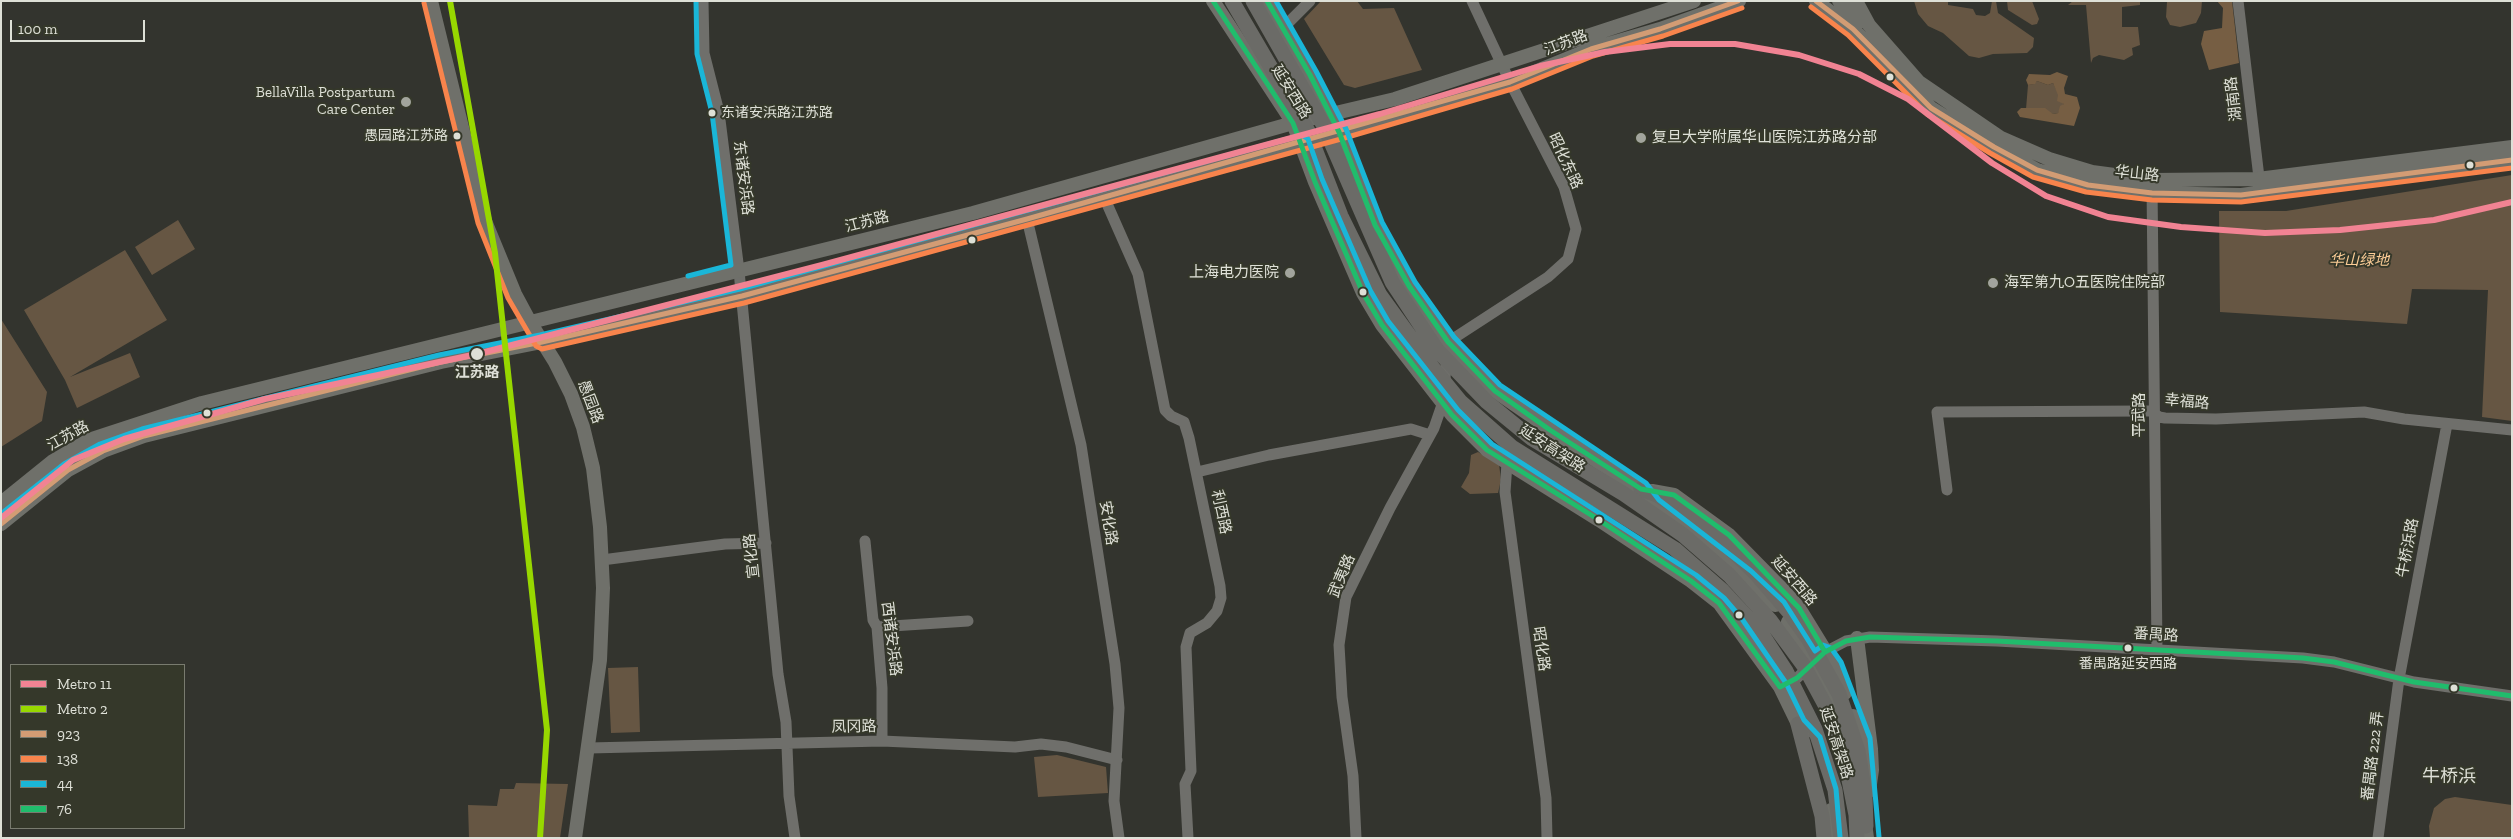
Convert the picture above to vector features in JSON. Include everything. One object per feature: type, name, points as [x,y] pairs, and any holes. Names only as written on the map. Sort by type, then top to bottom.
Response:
[{"type":"highway","name":"延安高架路","points":[[1232,1],[1308,130],[1341,216],[1380,295],[1435,371],[1460,401],[1512,447],[1675,549],[1723,591],[1760,631],[1786,671],[1815,729],[1835,790],[1841,838]]},
{"type":"highway","name":"延安高架路","points":[[1253,1],[1324,126],[1392,282],[1437,350],[1487,402],[1531,438],[1624,494],[1683,535],[1729,574],[1770,620],[1804,666],[1830,714],[1845,760],[1856,815],[1857,838]]},
{"type":"highway","points":[[1642,489],[1657,495],[1716,535],[1757,575],[1789,612],[1809,640],[1840,694],[1858,751],[1865,796],[1864,838]]},
{"type":"highway","points":[[1798,724],[1822,816],[1824,838]]},
{"type":"main road","name":"愚园路","points":[[431,1],[485,221],[514,294],[571,394],[583,427],[593,468],[602,560],[603,588],[600,660],[575,838]]},
{"type":"main road","name":"延安西路","points":[[1213,1],[1292,123],[1315,182],[1363,293],[1382,325],[1452,416],[1487,450],[1599,520],[1691,581],[1720,603],[1780,687],[1798,724],[1813,740],[1829,790],[1833,838]]},
{"type":"main road","name":"延安西路","points":[[1267,1],[1339,132],[1375,225],[1409,286],[1448,342],[1495,390],[1598,462],[1642,489],[1654,504],[1709,546],[1778,607],[1813,663],[1840,716],[1860,785],[1867,838]]},
{"type":"main road","name":"江苏路","points":[[1,503],[61,456],[89,440],[134,424],[258,388],[973,213],[1292,123],[1395,99],[1694,1]]},
{"type":"main road","name":"江苏路","points":[[1,524],[68,470],[102,451],[144,436],[441,362],[542,342],[742,296],[1027,219],[1510,82],[1592,50],[1660,29],[1739,1]]},
{"type":"main road","points":[[1839,1],[1869,25]]},
{"type":"main road","name":"华山路","points":[[1856,1],[1869,25],[1919,82],[2001,138],[2049,159],[2092,172],[2152,186],[2258,179],[2512,148]]},
{"type":"main road","name":"华山路","points":[[1818,2],[1853,28],[1931,108],[1994,148],[2046,173],[2088,185],[2152,186],[2262,193],[2512,160]]},
{"type":"main road","name":"延安西路","points":[[1642,489],[1674,495],[1730,535],[1799,608],[1834,665],[1863,740],[1872,838]]},
{"type":"main road","points":[[1857,638],[1872,770],[1869,791]]},
{"type":"main road","points":[[1798,724],[1817,818],[1818,838]]},
{"type":"street","name":"东诸安浜路","points":[[704,1],[704,53],[719,112],[739,271]]},
{"type":"street","points":[[1283,28],[1310,1]]},
{"type":"street","name":"昭化东路","points":[[1448,342],[1548,277],[1568,258],[1576,230],[1564,187],[1510,82],[1472,1]]},
{"type":"street","name":"湖南路","points":[[2238,1],[2258,179],[2262,193]]},
{"type":"street","name":"平武路","points":[[2152,186],[2156,414],[2157,650]]},
{"type":"street","name":"利西路","points":[[1104,197],[1138,274],[1165,410],[1171,416],[1180,419],[1186,428],[1197,472],[1221,592],[1220,605],[1215,616],[1190,633],[1187,641],[1186,668],[1191,771],[1185,784],[1188,838]]},
{"type":"street","name":"安化路","points":[[1027,219],[1081,445],[1115,664],[1120,708],[1114,801],[1119,838]]},
{"type":"street","name":"宣化路","points":[[739,271],[778,674],[788,744],[789,796],[795,838]]},
{"type":"street","name":"武夷路","points":[[1356,838],[1353,776],[1342,697],[1339,645],[1346,596],[1399,491],[1430,435],[1443,402],[1448,342]]},
{"type":"street","name":"幸福路","points":[[1947,490],[1937,412],[2145,411],[2165,418],[2216,419],[2364,412],[2447,424],[2512,430]]},
{"type":"street","name":"牛桥浜路","points":[[2399,679],[2447,424]]},
{"type":"street","points":[[1197,472],[1270,455],[1411,429],[1430,435]]},
{"type":"street","name":"昭化路","points":[[1507,464],[1505,492],[1546,798],[1547,838]]},
{"type":"street","name":"西诸安浜路","points":[[865,541],[873,620],[878,627],[882,688],[882,741]]},
{"type":"street","points":[[602,560],[725,544],[766,543]]},
{"type":"street","points":[[878,627],[968,621]]},
{"type":"street","name":"番禺路","points":[[1780,687],[1797,678],[1825,652],[1846,640],[1857,638],[1997,641],[2318,660],[2399,679],[2512,696]]},
{"type":"street","name":"番禺路 222 弄","points":[[2378,838],[2399,679]]},
{"type":"street","name":"凤冈路","points":[[589,748],[882,741],[1015,746],[1041,744],[1066,747],[1116,760]]},
{"type":"green space","points":[[1321,1],[1357,1],[1363,9],[1394,8],[1422,70],[1355,88],[1344,85],[1304,19]]},
{"type":"green space","points":[[1914,1],[1948,1],[1948,5],[1973,9],[1976,15],[1985,16],[1990,13],[1992,1],[1996,1],[1998,13],[2034,38],[2033,47],[2027,53],[1993,54],[1979,58],[1969,56],[1943,33],[1928,26],[1918,14]]},
{"type":"green space","points":[[2007,1],[2032,1],[2039,19],[2037,24],[2032,25],[2008,10]]},
{"type":"green space","points":[[2073,1],[2140,1],[2140,5],[2122,7],[2122,27],[2138,27],[2140,45],[2132,48],[2133,55],[2124,60],[2099,55],[2093,58],[2091,63],[2086,5],[2068,5]]},
{"type":"green space","points":[[2202,1],[2201,13],[2196,23],[2180,27],[2170,25],[2166,17],[2167,2]]},
{"type":"green space","points":[[2037,81],[2048,85],[2053,83],[2064,104],[2058,113],[2053,114],[2026,109],[2028,85],[2034,84]]},
{"type":"green space","name":"华山绿地","points":[[2512,175],[2512,421],[2482,417],[2488,290],[2412,289],[2407,324],[2220,312],[2219,211],[2286,211]]},
{"type":"green space","points":[[178,220],[195,249],[152,275],[135,247]]},
{"type":"green space","points":[[125,250],[167,320],[70,377],[130,353],[140,377],[77,408],[65,380],[24,310]]},
{"type":"green space","points":[[1,319],[47,392],[42,421],[1,447]]},
{"type":"green space","points":[[1478,452],[1499,464],[1501,480],[1498,493],[1470,494],[1461,487],[1469,473],[1471,455]]},
{"type":"green space","points":[[638,667],[640,732],[611,733],[608,668]]},
{"type":"green space","points":[[1057,755],[1106,767],[1108,793],[1038,797],[1034,757]]},
{"type":"green space","points":[[516,783],[568,784],[560,838],[469,838],[468,805],[497,806],[500,789],[514,789]]},
{"type":"green space","points":[[2455,797],[2512,805],[2512,838],[2430,838],[2429,826],[2434,808],[2445,799]]},
{"type":"shaded area","points":[[2217,1],[2232,1],[2239,63],[2209,70],[2201,44],[2204,31],[2222,28],[2223,8]]},
{"type":"shaded area","points":[[2057,72],[2068,76],[2064,88],[2065,94],[2077,97],[2080,108],[2074,126],[2020,117],[2017,112],[2021,108],[2045,108],[2053,114],[2058,113],[2060,106],[2064,104],[2057,101],[2058,95],[2053,83],[2048,85],[2037,81],[2035,84],[2028,85],[2026,80],[2029,74],[2050,75]]},
{"type":"metro line","name":"2","points":[[450,1],[495,253],[547,730],[540,838]]},
{"type":"metro line","name":"11","points":[[1,518],[73,460],[124,439],[265,399],[477,354],[822,265],[1380,114],[1540,66],[1605,52],[1670,44],[1735,44],[1799,55],[1859,74],[1908,99],[1992,163],[2046,196],[2108,217],[2181,227],[2265,233],[2340,230],[2434,220],[2512,202]]},
{"type":"transit line","name":"44","points":[[688,276],[731,265],[712,113],[697,54],[696,1]]},
{"type":"transit line","name":"76","points":[[1213,1],[1293,123],[1315,182],[1363,293],[1382,325],[1452,415],[1487,450],[1599,520],[1691,581],[1719,603],[1780,687],[1797,678],[1825,652],[1846,641],[1870,637],[1997,641],[2303,658],[2334,662],[2414,682],[2512,696]]},
{"type":"transit line","name":"76","points":[[1267,1],[1310,75],[1339,132],[1375,225],[1409,286],[1448,342],[1495,391],[1550,430],[1641,489],[1674,495],[1729,535],[1799,608],[1825,652]]},
{"type":"transit line","name":"44","points":[[1276,1],[1316,71],[1346,129],[1382,222],[1415,282],[1454,337],[1500,385],[1646,483],[1659,500],[1751,571],[1784,602],[1815,651],[1823,645],[1831,648],[1841,662],[1870,738],[1879,837]]},
{"type":"transit line","name":"923","points":[[1,524],[68,470],[103,451],[144,436],[441,362],[542,342],[742,296],[1027,219],[1510,82],[1591,49],[1660,29],[1738,1]]},
{"type":"transit line","name":"923","points":[[1816,1],[1853,29],[1931,108],[1994,147],[2037,170],[2088,185],[2152,193],[2241,195],[2512,160]]},
{"type":"transit line","name":"138","points":[[424,3],[478,223],[508,298],[536,346],[542,349],[744,303],[1341,139],[1512,89],[1593,56],[1663,36],[1742,8]]},
{"type":"transit line","name":"138","points":[[1811,7],[1848,35],[1927,114],[2033,177],[2086,192],[2152,200],[2241,202],[2512,168]]},
{"type":"transit line","name":"44","points":[[1,514],[64,464],[100,444],[142,429],[439,355],[540,335],[740,289],[1302,135],[1308,139],[1322,179],[1370,290],[1388,321],[1458,410],[1492,444],[1696,575],[1724,598],[1742,619],[1786,683],[1804,720],[1820,737],[1836,789],[1840,837]]},
{"type":"place","name":"BellaVilla Postpartum Care Center","points":[[406,102]]},
{"type":"place","name":"东诸安浜路江苏路","points":[[712,113]]},
{"type":"place","name":"愚园路江苏路","points":[[457,136]]},
{"type":"place","name":"复旦大学附属华山医院江苏路分部","points":[[1641,138]]},
{"type":"place","name":"上海电力医院","points":[[1290,273]]},
{"type":"place","name":"海军第九O五医院住院部","points":[[1993,283]]},
{"type":"place","name":"江苏路","points":[[477,354]]},
{"type":"place","name":"番禺路延安西路","points":[[2128,648]]},
{"type":"district","name":"牛桥浜","points":[[2449,777]]}]
